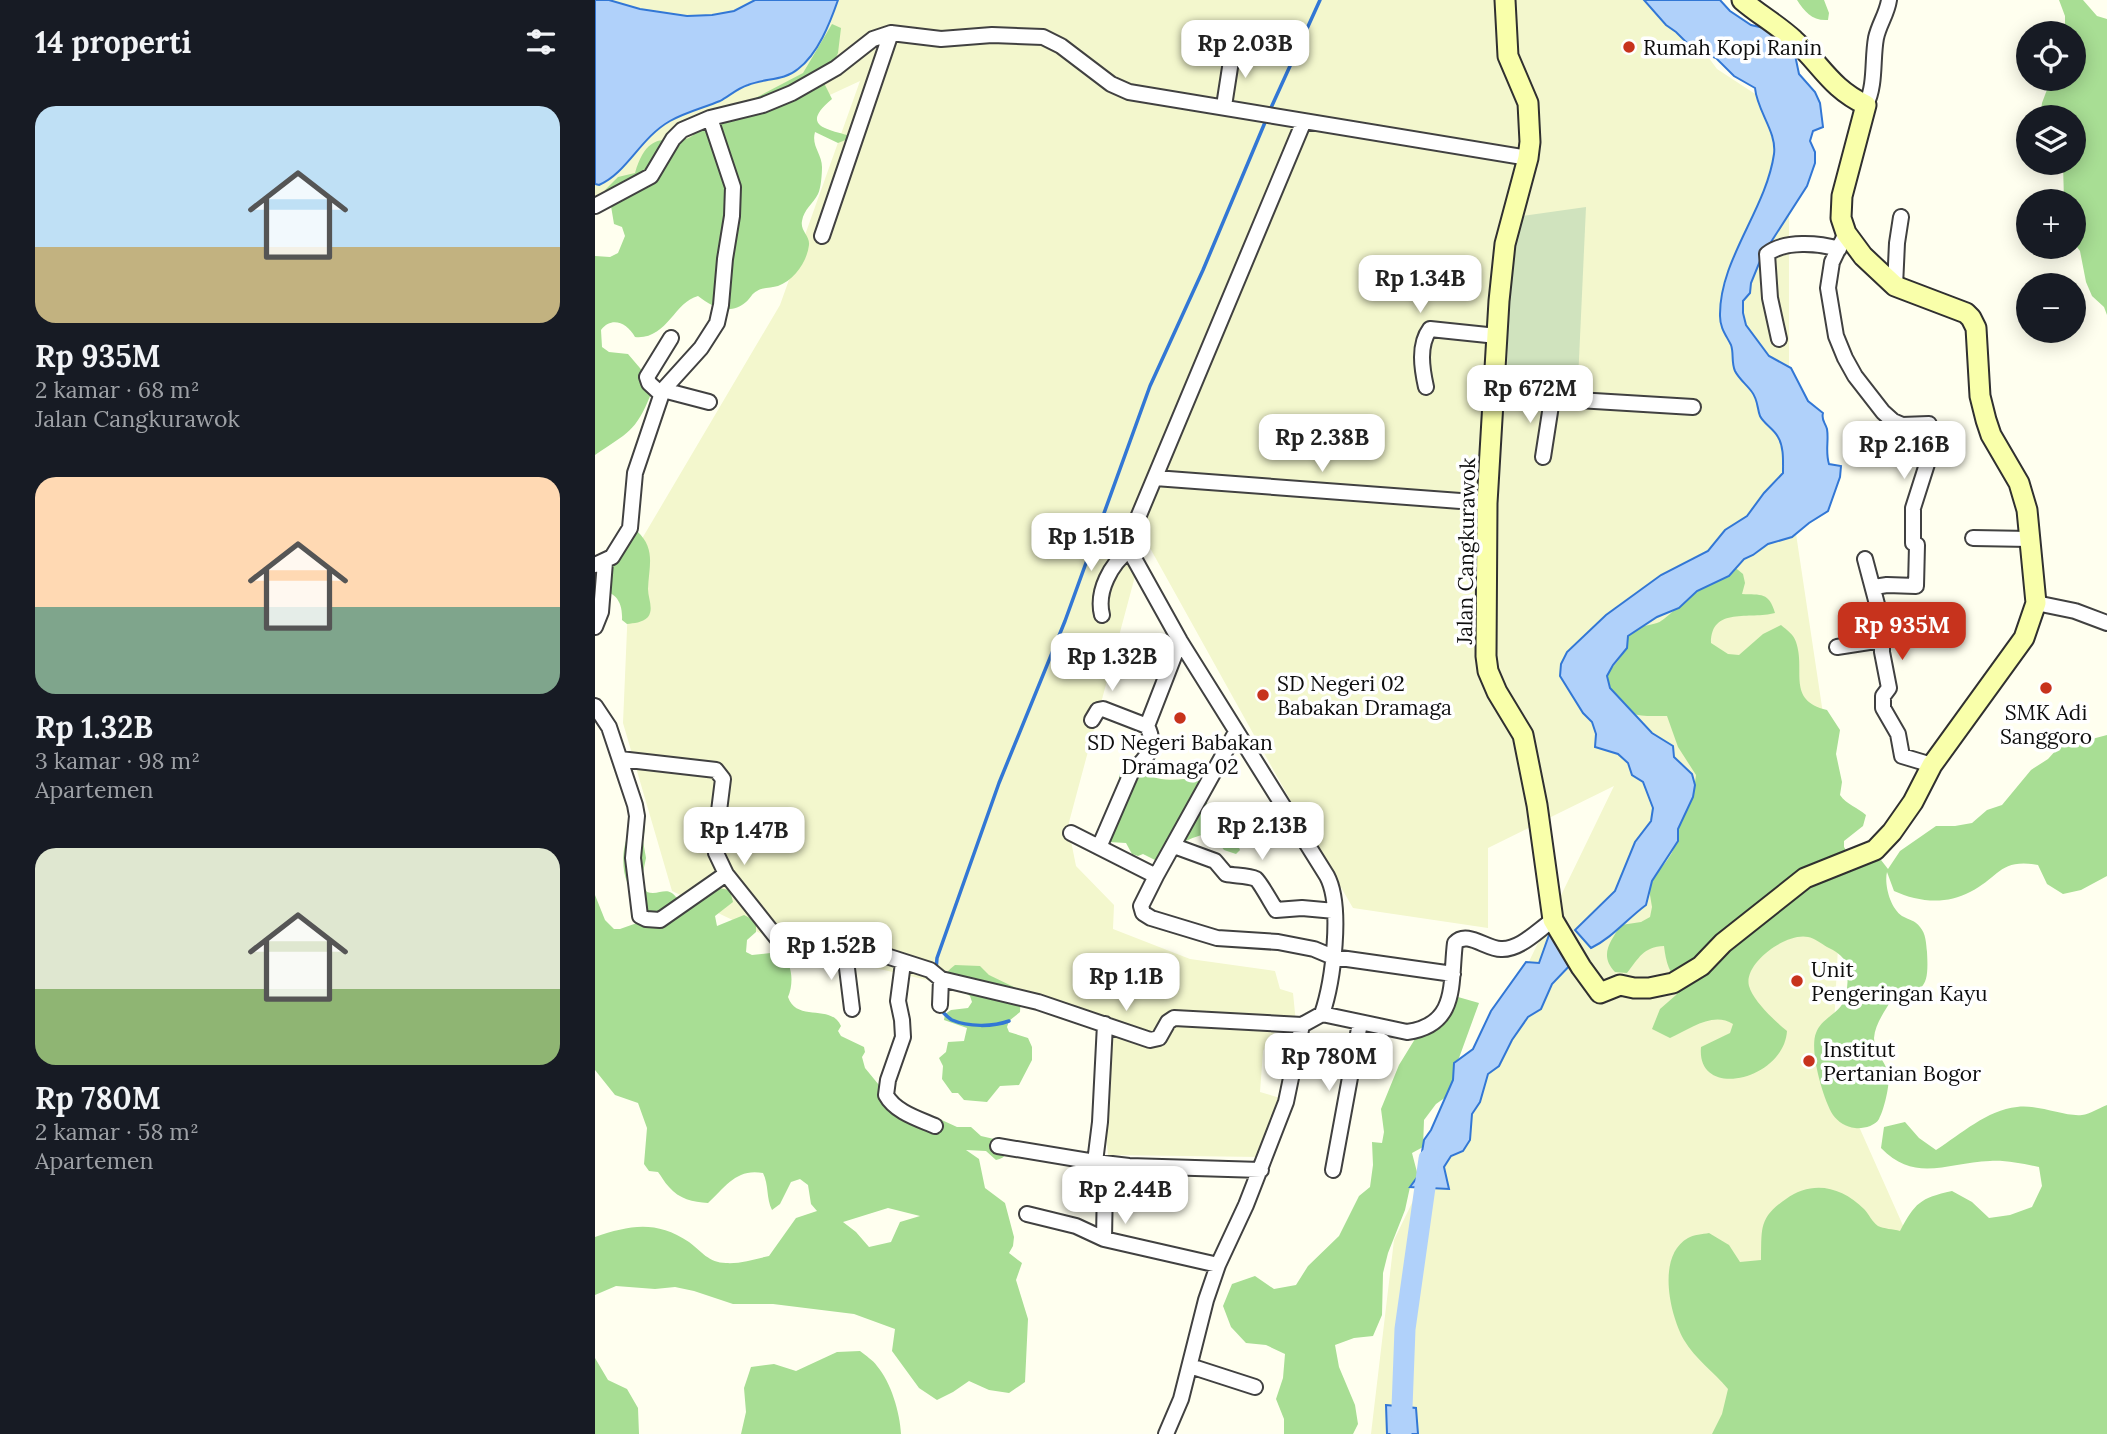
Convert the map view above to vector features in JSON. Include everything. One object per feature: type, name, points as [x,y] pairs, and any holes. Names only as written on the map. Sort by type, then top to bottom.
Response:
[{"type":"street","name":"Jalan Cangkurawok","points":[[1505,0],[1508,56],[1528,103],[1531,128],[1528,158],[1505,244],[1487,503],[1486,645],[1488,671],[1506,710],[1517,723],[1525,746],[1555,925]]},
{"type":"street","points":[[1742,0],[1795,40],[1833,84],[1866,105]]},
{"type":"street","points":[[1874,587],[1916,586],[1918,552],[1917,545],[1913,543],[1913,508],[1927,464],[1929,424],[1902,425],[1893,421],[1855,376],[1836,335],[1828,288],[1832,262],[1842,241],[1842,196],[1872,85],[1877,36],[1888,0]]},
{"type":"street","points":[[595,206],[651,176],[673,139],[682,130],[710,118],[763,105],[792,93],[836,68],[873,39],[891,33],[941,38],[1043,37],[1061,46],[1111,84],[1129,93],[1224,106],[1528,158]]},
{"type":"street","points":[[822,236],[891,33]]},
{"type":"street","points":[[1224,106],[1233,48]]},
{"type":"street","points":[[595,626],[601,612],[600,564],[612,557],[630,528],[635,473],[662,392],[711,334],[721,305],[733,187],[710,118]]},
{"type":"street","points":[[620,759],[720,772],[723,779],[716,853],[726,874],[784,947],[877,953],[896,957],[903,963],[937,976],[1038,1002],[1150,1040],[1159,1038],[1168,1022],[1174,1018],[1302,1025],[1322,1014],[1327,1001],[1333,957],[1335,911],[1335,896],[1327,876],[1180,641],[1129,550],[1132,531],[1169,439],[1304,121]]},
{"type":"street","points":[[1895,286],[1896,243],[1901,217]]},
{"type":"street","points":[[1322,1014],[1406,1032],[1418,1031],[1445,1011],[1451,998],[1455,943],[1459,939],[1466,937],[1493,948],[1505,949],[1555,925],[1600,993],[1620,985],[1641,988],[1674,984],[1701,966],[1723,943],[1805,878],[1875,850],[1892,832],[1913,802],[1932,765],[2024,638],[2036,603],[2023,493],[1991,435],[1986,419],[1980,396],[1976,328],[1971,318],[1958,309],[1895,286],[1863,256],[1842,241],[1809,243],[1775,249],[1767,254],[1770,298],[1779,339]]},
{"type":"street","points":[[1426,387],[1422,368],[1423,353],[1424,342],[1430,329],[1497,336]]},
{"type":"street","points":[[671,338],[647,377],[649,383],[662,392],[709,402]]},
{"type":"street","points":[[1494,395],[1693,407]]},
{"type":"street","points":[[1543,457],[1552,399]]},
{"type":"street","points":[[1155,478],[1487,503]]},
{"type":"street","points":[[1973,538],[2030,539]]},
{"type":"street","points":[[1102,615],[1100,602],[1112,567],[1115,561],[1129,550]]},
{"type":"street","points":[[1865,559],[1866,571],[1874,587],[1882,623],[1883,661],[1889,688],[1883,696],[1883,708],[1898,733],[1902,756],[1932,765]]},
{"type":"street","points":[[2036,603],[2075,611],[2107,623]]},
{"type":"street","points":[[1837,648],[1882,640]]},
{"type":"street","points":[[1147,726],[1180,641]]},
{"type":"street","points":[[595,706],[609,727],[637,816],[633,858],[640,916],[660,920],[726,874]]},
{"type":"street","points":[[1093,720],[1098,710],[1103,709],[1147,726],[1152,736],[1150,748],[1132,771],[1100,845]]},
{"type":"street","points":[[1236,732],[1156,876],[1141,906],[1143,913],[1151,918],[1217,938],[1278,942],[1314,949],[1333,957],[1453,974]]},
{"type":"street","points":[[1071,833],[1100,845],[1156,876]]},
{"type":"street","points":[[1174,846],[1215,861],[1226,874],[1259,881],[1276,910],[1302,908],[1335,911]]},
{"type":"street","points":[[845,951],[852,1009]]},
{"type":"street","points":[[903,963],[898,1001],[903,1037],[888,1080],[886,1095],[904,1111],[935,1126]]},
{"type":"street","points":[[937,976],[940,1004]]},
{"type":"street","points":[[1333,1170],[1360,1023]]},
{"type":"street","points":[[1104,1239],[1105,1183],[1095,1162],[1105,1024]]},
{"type":"street","points":[[1166,1434],[1181,1399],[1206,1300],[1218,1265],[1261,1170],[1291,1088],[1302,1025]]},
{"type":"street","points":[[998,1146],[1129,1166],[1261,1170]]},
{"type":"street","points":[[1027,1214],[1076,1226],[1104,1239],[1218,1265]]},
{"type":"street","points":[[1190,1366],[1255,1387]]},
{"type":"green space","points":[[595,0],[1666,0],[1717,69],[1789,116],[1789,487],[1843,847],[1832,1066],[1905,1230],[1767,1260],[1726,1434],[1371,1434],[1394,1240],[1614,786],[1488,848],[1488,928],[1353,908],[1145,539],[1068,826],[1076,866],[1114,905],[1113,929],[1190,959],[1275,971],[1280,989],[1293,993],[1296,1023],[1280,1023],[1263,1051],[1260,1092],[1280,1098],[1260,1157],[1108,1155],[1094,1013],[1092,1018],[793,949],[672,891],[623,723],[630,559],[780,305],[860,81],[595,204]]},
{"type":"green space","points":[[1797,0],[1824,0],[1829,13],[1828,20],[1809,15]]},
{"type":"green space","points":[[2059,0],[2083,0],[2097,16],[2107,19],[2107,315],[2104,307],[2092,296],[2082,259],[2086,259],[2086,189],[2064,189],[2063,175],[2086,175],[2086,105],[2042,105],[2046,91],[2086,91],[2086,21],[2065,21]]},
{"type":"green space","points":[[832,24],[841,28],[838,53],[824,83],[832,99],[817,116],[817,122],[827,129],[853,137],[838,143],[815,132],[814,142],[822,162],[822,177],[818,194],[802,221],[809,245],[803,264],[784,283],[759,290],[734,309],[709,304],[698,296],[683,305],[663,327],[646,336],[635,337],[628,328],[619,323],[605,326],[601,330],[602,347],[609,352],[628,354],[651,381],[663,390],[651,394],[640,417],[623,436],[595,455],[595,256],[610,257],[618,253],[625,236],[622,227],[614,224],[611,206],[604,200],[605,190],[618,177],[635,173],[642,156],[649,146],[657,141],[690,137],[698,129],[704,116],[748,102],[803,73]]},
{"type":"green space","points":[[1586,207],[1578,381],[1507,381],[1509,258],[1515,217]]},
{"type":"green space","points":[[637,531],[649,551],[648,589],[651,611],[643,620],[627,624],[622,620],[621,607],[613,594],[595,590],[595,567],[624,532]]},
{"type":"green space","points":[[1732,565],[1743,574],[1745,583],[1742,594],[1767,598],[1775,613],[1725,619],[1717,624],[1711,643],[1728,654],[1739,655],[1763,634],[1781,625],[1794,637],[1799,653],[1802,692],[1814,705],[1827,710],[1840,730],[1836,754],[1842,782],[1840,795],[1866,815],[1863,826],[1844,841],[1844,847],[1850,857],[1870,862],[1881,860],[1888,869],[1900,851],[1936,826],[1972,823],[1987,810],[2002,805],[2031,770],[2048,759],[2058,748],[2107,735],[2107,876],[2081,890],[2063,894],[2047,884],[2038,865],[2015,864],[1961,896],[1932,900],[1913,898],[1894,891],[1887,872],[1887,889],[1891,902],[1902,916],[1916,923],[1923,933],[1927,973],[1923,986],[1918,990],[1892,999],[1876,1028],[1874,1043],[1888,1072],[1889,1082],[1879,1119],[1865,1127],[1848,1127],[1833,1115],[1821,1087],[1814,1051],[1816,1033],[1841,1006],[1846,992],[1846,964],[1836,952],[1813,939],[1799,937],[1779,944],[1759,959],[1749,977],[1751,992],[1787,1031],[1782,1048],[1772,1062],[1741,1078],[1725,1079],[1712,1074],[1703,1064],[1701,1047],[1730,1033],[1733,1024],[1725,1020],[1710,1020],[1670,1038],[1652,1029],[1660,1009],[1676,995],[1681,986],[1669,968],[1664,946],[1646,951],[1627,973],[1615,972],[1608,960],[1608,948],[1621,925],[1641,922],[1650,917],[1652,907],[1648,883],[1675,847],[1677,838],[1674,820],[1693,797],[1696,775],[1678,747],[1667,716],[1631,714],[1619,708],[1612,697],[1607,676],[1622,656],[1631,633],[1663,620],[1687,599],[1689,590]]},
{"type":"green space","points":[[1135,763],[1142,771],[1166,780],[1202,778],[1208,808],[1221,821],[1229,837],[1235,839],[1240,850],[1236,854],[1224,850],[1212,834],[1206,834],[1182,843],[1155,860],[1143,854],[1132,854],[1126,843],[1109,842],[1120,787],[1119,774],[1129,764]]},
{"type":"green space","points":[[641,822],[645,827],[643,841],[646,858],[641,882],[647,892],[666,891],[683,898],[694,893],[707,896],[718,888],[730,890],[733,902],[715,916],[717,926],[744,915],[756,921],[756,932],[747,940],[746,952],[752,955],[779,952],[784,956],[791,973],[788,997],[792,1005],[806,1012],[830,1015],[836,1019],[841,1026],[838,1031],[841,1036],[864,1047],[862,1057],[865,1068],[897,1107],[913,1117],[933,1116],[957,1127],[971,1127],[981,1136],[1007,1142],[1006,1154],[996,1160],[986,1151],[966,1150],[979,1159],[985,1188],[1005,1203],[1014,1237],[1009,1253],[1022,1263],[1016,1280],[1028,1319],[1025,1382],[1009,1393],[989,1390],[969,1381],[937,1400],[919,1388],[892,1351],[895,1329],[854,1314],[773,1304],[733,1304],[675,1287],[655,1289],[616,1286],[595,1295],[595,1237],[631,1228],[665,1230],[689,1242],[715,1261],[737,1263],[769,1256],[796,1218],[817,1211],[811,1204],[808,1185],[800,1179],[791,1182],[780,1204],[772,1210],[763,1173],[746,1173],[739,1176],[708,1203],[692,1201],[677,1194],[658,1172],[649,1171],[644,1164],[647,1128],[638,1103],[615,1095],[595,1070],[595,895],[605,920],[614,929],[637,923],[638,906],[627,882],[623,858],[626,840]],"holes":[[[888,1208],[920,1216],[900,1222],[891,1242],[869,1247],[843,1222]]]},
{"type":"green space","points":[[955,965],[980,966],[989,975],[1018,989],[1021,994],[1020,1012],[1009,1021],[1007,1027],[1009,1032],[1028,1038],[1032,1047],[1032,1060],[1019,1085],[1000,1086],[987,1102],[964,1100],[958,1093],[952,1093],[942,1079],[943,1066],[939,1058],[946,1052],[948,1042],[964,1041],[967,1028],[944,1020],[945,1014],[951,1010],[968,1008],[972,1002],[970,996],[948,988],[944,981],[945,975]]},
{"type":"green space","points":[[1458,997],[1479,1003],[1459,1058],[1454,1063],[1455,1075],[1446,1097],[1436,1104],[1424,1120],[1423,1147],[1412,1153],[1418,1176],[1410,1187],[1405,1210],[1388,1253],[1383,1273],[1382,1315],[1373,1336],[1354,1338],[1335,1345],[1339,1367],[1355,1405],[1358,1424],[1353,1434],[1284,1434],[1284,1419],[1276,1399],[1283,1378],[1285,1354],[1266,1345],[1246,1343],[1231,1327],[1223,1306],[1232,1284],[1255,1276],[1274,1289],[1296,1285],[1308,1266],[1339,1236],[1359,1196],[1370,1187],[1372,1142],[1382,1143],[1384,1132],[1381,1109],[1399,1065],[1426,1021],[1442,1016]]},
{"type":"green space","points":[[2107,1105],[2107,1434],[1712,1434],[1722,1414],[1728,1389],[1684,1340],[1674,1316],[1669,1286],[1672,1258],[1678,1247],[1688,1238],[1709,1233],[1729,1245],[1740,1262],[1761,1260],[1763,1225],[1770,1212],[1796,1193],[1816,1188],[1826,1188],[1846,1195],[1864,1209],[1878,1226],[1900,1231],[1910,1214],[1925,1199],[1952,1191],[1972,1202],[1989,1218],[2010,1215],[2032,1207],[2042,1186],[2039,1167],[1996,1161],[1933,1168],[1907,1165],[1881,1148],[1884,1127],[1905,1122],[1919,1138],[1936,1150],[1975,1124],[2006,1109],[2025,1107],[2082,1115]]},
{"type":"green space","points":[[860,1351],[875,1364],[887,1380],[897,1407],[901,1434],[741,1434],[746,1412],[744,1388],[751,1367],[774,1364],[796,1371],[837,1352]]},
{"type":"green space","points":[[595,1358],[608,1380],[627,1389],[638,1408],[639,1434],[595,1434]]},
{"type":"water","points":[[595,0],[609,0],[640,9],[687,16],[734,11],[755,0],[838,0],[817,47],[793,73],[744,86],[720,101],[670,121],[650,136],[618,172],[599,185],[595,184]]},
{"type":"water","points":[[1644,0],[1720,0],[1730,11],[1751,25],[1764,28],[1794,50],[1799,74],[1815,92],[1820,103],[1823,127],[1813,131],[1810,141],[1815,152],[1815,163],[1807,186],[1762,256],[1751,283],[1750,293],[1743,301],[1743,313],[1746,325],[1769,356],[1791,368],[1808,401],[1823,413],[1827,429],[1829,464],[1841,466],[1828,511],[1792,537],[1768,544],[1744,559],[1729,576],[1697,591],[1679,608],[1657,617],[1628,636],[1627,648],[1607,676],[1610,688],[1652,733],[1673,746],[1674,757],[1692,774],[1695,785],[1693,797],[1678,829],[1678,841],[1652,881],[1646,905],[1613,934],[1591,948],[1575,930],[1615,891],[1635,842],[1651,821],[1653,808],[1643,782],[1632,775],[1628,763],[1618,754],[1595,747],[1596,734],[1592,722],[1583,713],[1560,676],[1561,664],[1567,652],[1606,615],[1661,575],[1708,551],[1725,530],[1747,516],[1783,473],[1780,441],[1760,416],[1754,395],[1735,371],[1732,348],[1722,328],[1720,316],[1727,275],[1769,175],[1774,154],[1773,138],[1755,88],[1734,76],[1716,58],[1694,50],[1666,25]]},
{"type":"water","points":[[1557,932],[1574,961],[1552,984],[1541,1009],[1528,1017],[1499,1066],[1488,1074],[1480,1102],[1472,1114],[1470,1140],[1463,1151],[1451,1156],[1444,1167],[1449,1189],[1410,1187],[1418,1176],[1424,1140],[1453,1080],[1454,1063],[1473,1049],[1491,1011],[1526,962],[1539,963],[1549,935]]},
{"type":"water","points":[[1386,1405],[1416,1408],[1418,1434],[1387,1434]]},
{"type":"waterway","points":[[1270,110],[1320,0]]},
{"type":"waterway","points":[[936,970],[937,958],[999,783],[1065,621],[1150,386],[1203,270],[1266,120]]},
{"type":"waterway","points":[[939,1008],[950,1019],[965,1024],[988,1025],[1009,1021]]},
{"type":"waterway","points":[[1401,1434],[1405,1329],[1429,1159]]},
{"type":"place","name":"Rumah Kopi Ranin","points":[[1629,47]]},
{"type":"place","name":"SMK Adi Sanggoro","points":[[2046,688]]},
{"type":"place","name":"SD Negeri 02 Babakan Dramaga","points":[[1263,695]]},
{"type":"place","name":"SD Negeri Babakan Dramaga 02","points":[[1180,718]]},
{"type":"place","name":"Unit Pengeringan Kayu","points":[[1797,981]]},
{"type":"place","name":"Institut Pertanian Bogor","points":[[1809,1061]]}]
